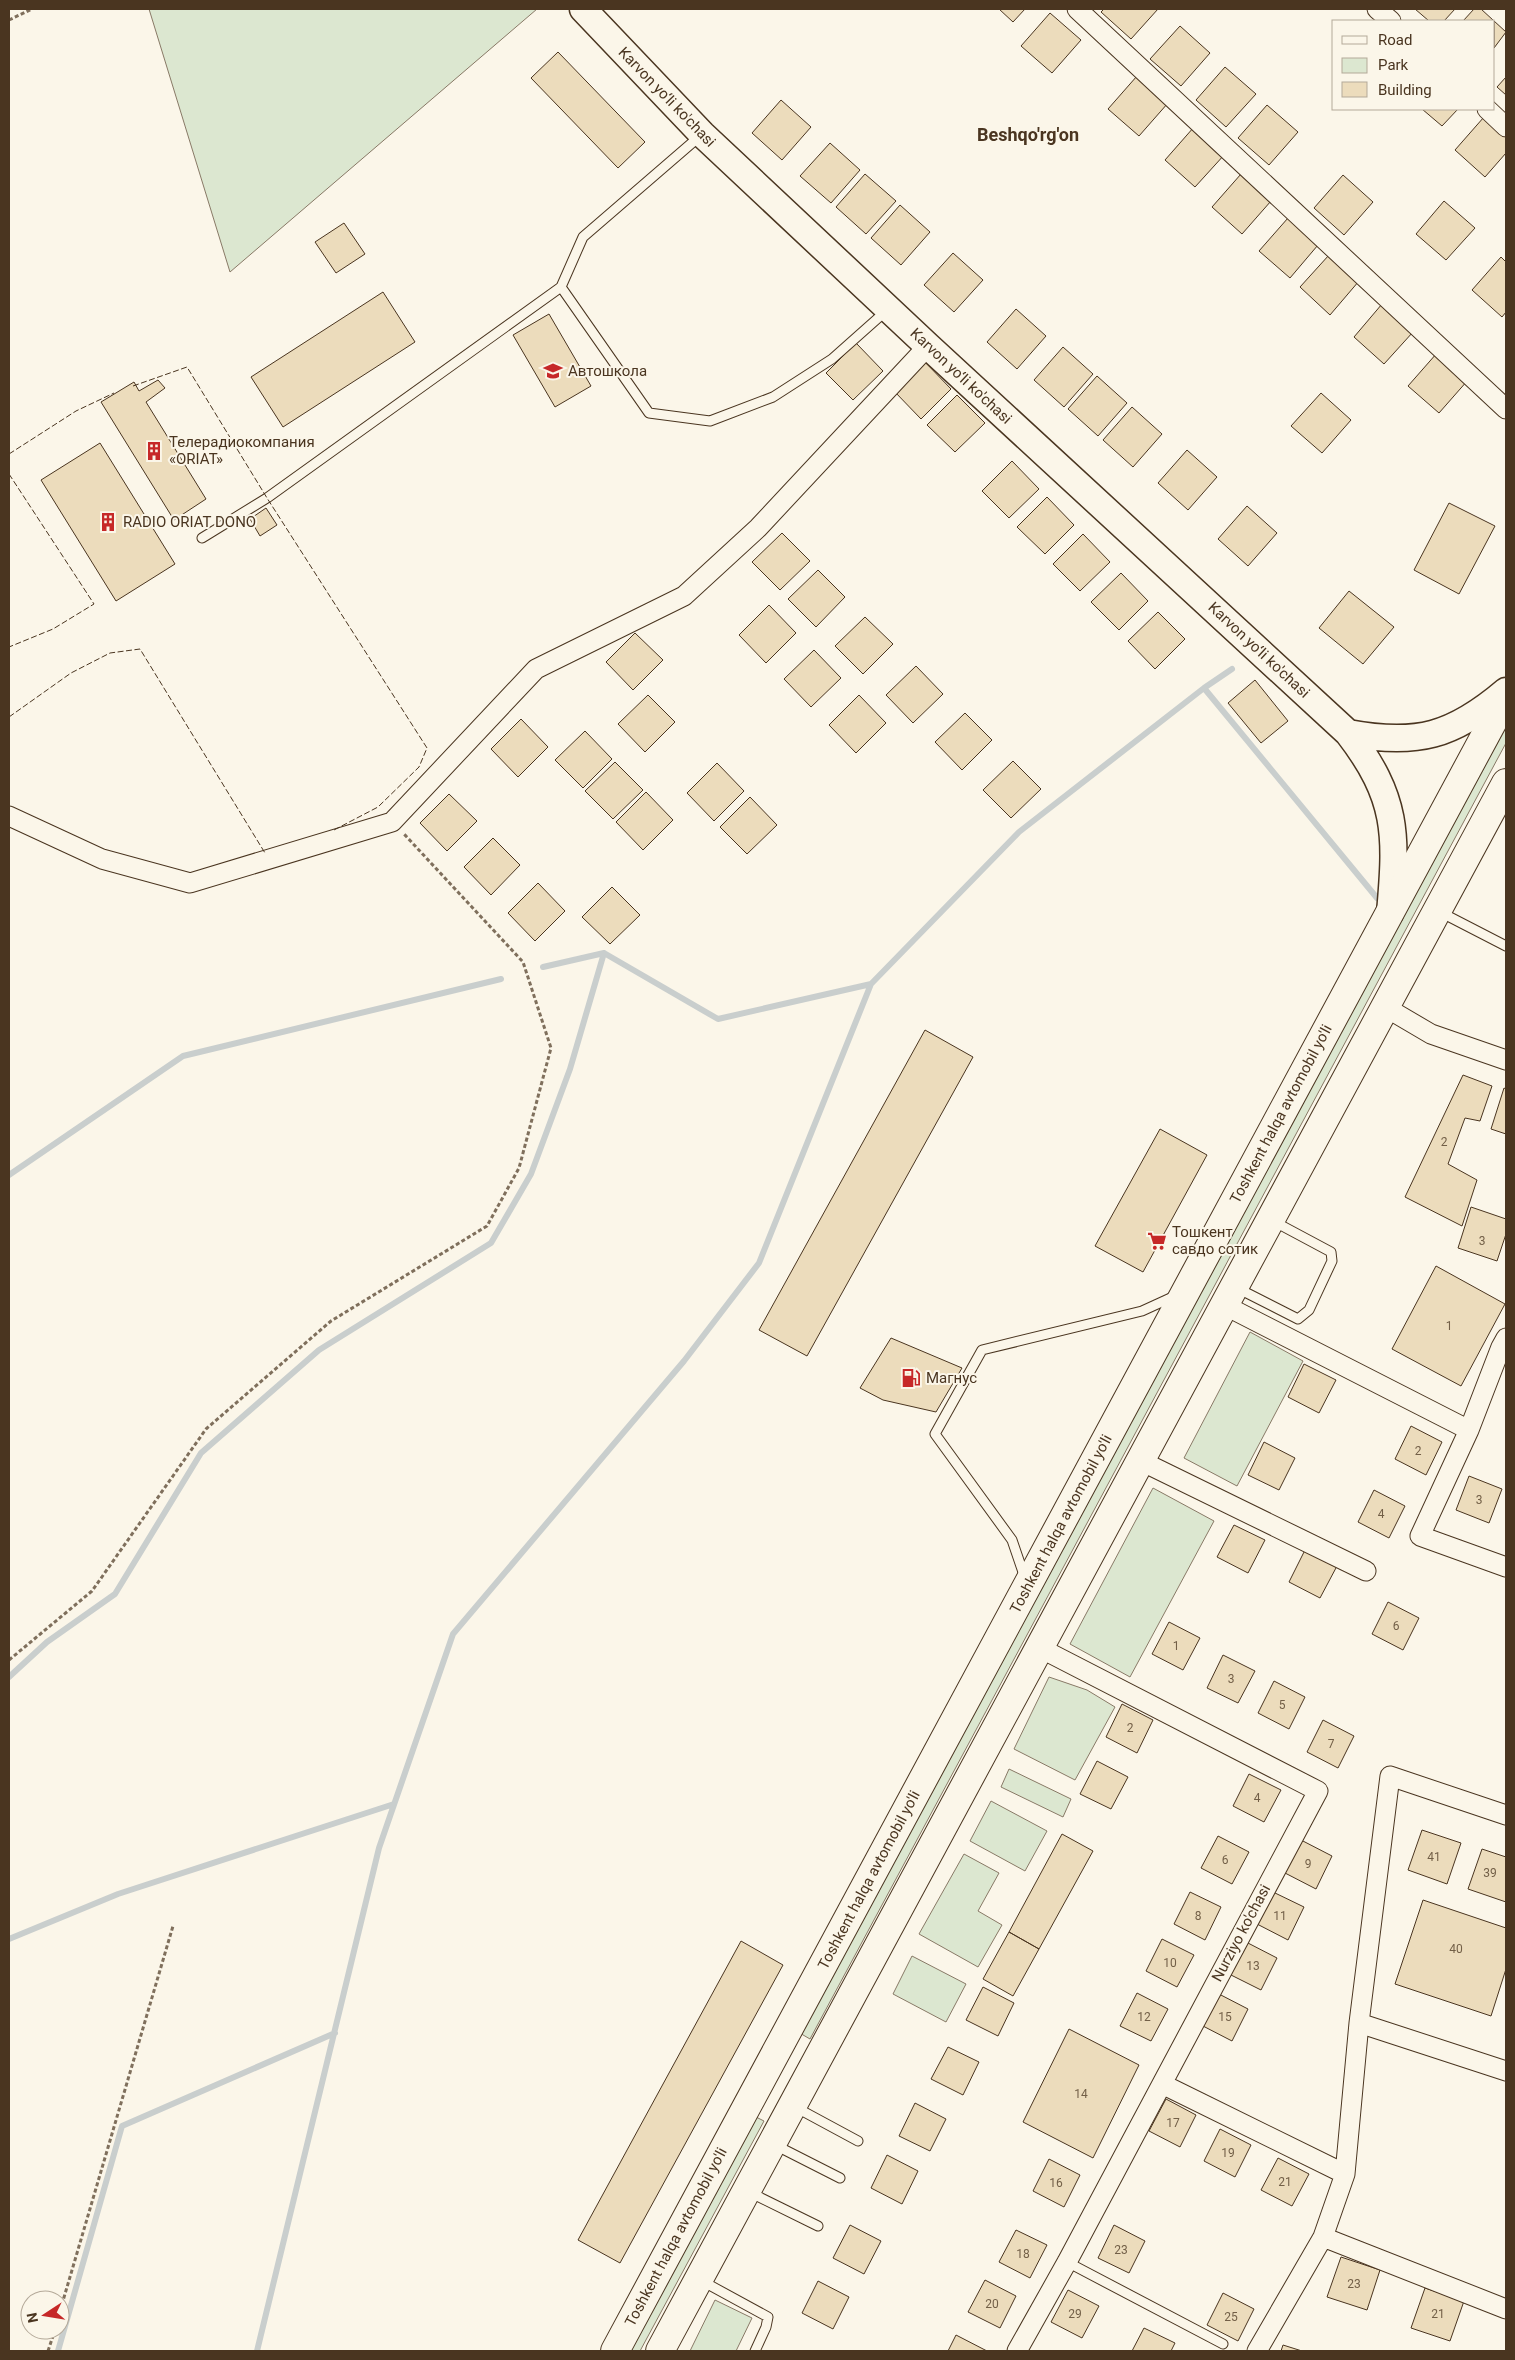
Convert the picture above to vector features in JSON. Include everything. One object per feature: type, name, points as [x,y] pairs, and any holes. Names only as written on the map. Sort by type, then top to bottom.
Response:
[{"type":"highway","name":"Toshkent halqa avtomobil yo'li","points":[[615,2351],[1506,696]]},
{"type":"highway","points":[[660,2351],[1506,784]]},
{"type":"highway","points":[[766,2071],[797,2098]]},
{"type":"street","name":"Karvon yo‘li ko'chasi","points":[[583,9],[702,134],[888,309],[1348,732],[1377,775],[1391,816],[1395,855],[1390,913]]},
{"type":"street","points":[[1076,9],[1506,409]]},
{"type":"street","points":[[1377,9],[1390,20]]},
{"type":"street","points":[[1487,110],[1506,127]]},
{"type":"street","points":[[9,816],[102,859],[190,883],[392,822],[536,669],[684,596],[758,528],[928,346]]},
{"type":"street","points":[[1348,732],[1396,739],[1441,732],[1467,721],[1506,691]]},
{"type":"street","points":[[1386,1007],[1431,1034],[1506,1060]]},
{"type":"street","points":[[1229,1296],[1469,1430]]},
{"type":"street","points":[[1506,1338],[1469,1430],[1420,1536],[1506,1567]]},
{"type":"street","points":[[1141,1461],[1366,1570]]},
{"type":"street","name":"Nurziyo ko'chasi","points":[[1017,2351],[1067,2262],[1318,1791],[1040,1648]]},
{"type":"street","points":[[1256,2351],[1323,2237],[1345,2174],[1360,2022],[1390,1776],[1506,1815]]},
{"type":"street","points":[[1360,2022],[1506,2071]]},
{"type":"street","points":[[1162,2084],[1345,2174]]},
{"type":"street","points":[[1323,2237],[1506,2309]]},
{"type":"lane","points":[[202,538],[267,498],[561,287],[583,238],[702,134]]},
{"type":"lane","points":[[561,287],[649,413],[710,421],[773,397],[832,359],[888,309]]},
{"type":"lane","points":[[1437,911],[1506,946]]},
{"type":"lane","points":[[1229,1296],[1298,1319],[1309,1310],[1332,1261],[1331,1252],[1271,1219]]},
{"type":"lane","points":[[1027,1586],[1012,1540],[935,1434],[982,1350],[1142,1310],[1186,1291]]},
{"type":"lane","points":[[797,2098],[858,2142]]},
{"type":"lane","points":[[772,2143],[840,2178]]},
{"type":"lane","points":[[747,2190],[818,2226]]},
{"type":"lane","points":[[1067,2262],[1223,2344]]},
{"type":"lane","points":[[699,2279],[768,2316],[766,2326],[755,2351]]},
{"type":"path","points":[[9,20],[32,9]]},
{"type":"path","points":[[9,1660],[92,1591],[206,1429],[331,1321],[487,1226],[518,1168],[551,1048],[523,962],[392,822]]},
{"type":"path","points":[[66,2290],[173,1926]]},
{"type":"green space","points":[[149,9],[537,9],[230,272]]},
{"type":"green space","points":[[1506,715],[1506,743],[810,2039],[798,2032]]},
{"type":"green space","points":[[1250,1332],[1303,1361],[1237,1486],[1184,1458]]},
{"type":"green space","points":[[1153,1488],[1214,1521],[1130,1677],[1070,1644]]},
{"type":"green space","points":[[1049,1677],[1087,1690],[1115,1707],[1075,1780],[1014,1749]]},
{"type":"green space","points":[[1009,1769],[1071,1799],[1063,1817],[1001,1787]]},
{"type":"green space","points":[[991,1801],[1047,1831],[1025,1871],[970,1841]]},
{"type":"green space","points":[[964,1854],[999,1873],[978,1911],[1002,1925],[978,1967],[919,1934]]},
{"type":"green space","points":[[912,1956],[966,1984],[946,2022],[893,1994]]},
{"type":"green space","points":[[752,2115],[764,2121],[640,2351],[625,2351]]},
{"type":"green space","points":[[715,2300],[752,2318],[736,2351],[690,2351]]},
{"type":"building","points":[[999,9],[1025,9],[1013,22]]},
{"type":"building","points":[[1104,9],[1158,9],[1131,39],[1101,12]]},
{"type":"building","points":[[1415,9],[1455,9],[1445,20],[1428,20]]},
{"type":"building","points":[[1474,9],[1481,9],[1493,20],[1464,20]]},
{"type":"building","points":[[1050,13],[1081,40],[1052,73],[1021,46]]},
{"type":"building","points":[[1495,22],[1506,32],[1495,47]]},
{"type":"building","points":[[1180,26],[1210,53],[1181,86],[1150,59]]},
{"type":"building","points":[[558,52],[645,142],[618,168],[531,78]]},
{"type":"building","points":[[1225,67],[1256,94],[1226,127],[1196,100]]},
{"type":"building","points":[[1137,76],[1168,103],[1139,136],[1108,109]]},
{"type":"building","points":[[1506,77],[1506,95],[1497,87]]},
{"type":"building","points":[[781,100],[811,127],[782,160],[752,133]]},
{"type":"building","points":[[1267,105],[1298,132],[1269,165],[1238,138]]},
{"type":"building","points":[[1423,110],[1457,110],[1442,126]]},
{"type":"building","points":[[1484,117],[1506,137],[1506,153],[1485,177],[1455,150]]},
{"type":"building","points":[[1194,127],[1225,154],[1195,187],[1165,160]]},
{"type":"building","points":[[830,143],[860,170],[831,203],[800,176]]},
{"type":"building","points":[[865,174],[896,201],[866,234],[836,207]]},
{"type":"building","points":[[1241,174],[1271,201],[1242,234],[1212,207]]},
{"type":"building","points":[[1343,175],[1373,202],[1344,235],[1314,208]]},
{"type":"building","points":[[1444,201],[1475,228],[1446,260],[1416,234]]},
{"type":"building","points":[[900,205],[930,232],[901,265],[871,238]]},
{"type":"building","points":[[1288,218],[1318,245],[1290,278],[1259,251]]},
{"type":"building","points":[[344,223],[365,254],[336,273],[315,242]]},
{"type":"building","points":[[953,253],[983,280],[954,312],[924,285]]},
{"type":"building","points":[[1329,255],[1359,281],[1330,315],[1300,287]]},
{"type":"building","points":[[1501,257],[1506,262],[1506,312],[1502,317],[1472,290]]},
{"type":"building","points":[[383,292],[415,342],[283,427],[251,377]]},
{"type":"building","points":[[1382,304],[1413,332],[1384,364],[1354,337]]},
{"type":"building","points":[[1016,309],[1046,336],[1017,369],[987,342]]},
{"type":"building","points":[[549,314],[591,386],[555,407],[513,335]]},
{"type":"building","points":[[856,343],[883,371],[853,400],[826,373]]},
{"type":"building","points":[[1063,347],[1093,374],[1064,407],[1034,380]]},
{"type":"building","points":[[1437,353],[1468,380],[1439,413],[1408,386]]},
{"type":"building","points":[[924,361],[951,389],[921,419],[894,391]]},
{"type":"building","points":[[1097,376],[1127,403],[1098,436],[1068,409]]},
{"type":"building","name":"Телерадиокомпания «ORIAT»","points":[[158,380],[165,388],[146,402],[206,499],[174,520],[101,402],[134,382],[139,391]]},
{"type":"building","points":[[1321,393],[1351,420],[1322,453],[1291,426]]},
{"type":"building","points":[[957,395],[985,423],[955,452],[927,425]]},
{"type":"building","points":[[1132,407],[1162,434],[1133,467],[1103,440]]},
{"type":"building","name":"RADIO ORIAT DONO","points":[[100,443],[175,564],[116,601],[41,480]]},
{"type":"building","points":[[1187,450],[1217,477],[1188,510],[1158,483]]},
{"type":"building","points":[[1012,461],[1039,489],[1009,518],[982,491]]},
{"type":"building","points":[[1047,497],[1074,525],[1045,554],[1017,527]]},
{"type":"building","points":[[1449,503],[1495,526],[1459,594],[1414,570]]},
{"type":"building","points":[[1247,506],[1277,533],[1248,566],[1218,539]]},
{"type":"building","points":[[266,508],[277,525],[260,536],[250,519]]},
{"type":"building","points":[[782,533],[810,561],[780,590],[752,562]]},
{"type":"building","points":[[1083,534],[1110,562],[1080,591],[1053,564]]},
{"type":"building","points":[[818,570],[845,597],[816,627],[788,599]]},
{"type":"building","points":[[1121,573],[1148,601],[1119,630],[1091,602]]},
{"type":"building","points":[[1349,591],[1394,627],[1363,664],[1319,628]]},
{"type":"building","points":[[769,605],[796,633],[766,663],[739,635]]},
{"type":"building","points":[[1158,612],[1185,639],[1155,669],[1128,641]]},
{"type":"building","points":[[865,617],[893,644],[863,674],[835,646]]},
{"type":"building","points":[[635,633],[663,660],[633,690],[606,662]]},
{"type":"building","points":[[814,650],[841,678],[811,707],[784,679]]},
{"type":"building","points":[[916,666],[943,694],[913,723],[886,695]]},
{"type":"building","points":[[1255,680],[1288,721],[1261,743],[1228,703]]},
{"type":"building","points":[[648,695],[675,722],[645,752],[618,724]]},
{"type":"building","points":[[859,695],[886,723],[856,753],[829,725]]},
{"type":"building","points":[[965,713],[992,740],[962,770],[935,742]]},
{"type":"building","points":[[521,719],[548,747],[518,777],[491,749]]},
{"type":"building","points":[[585,731],[612,759],[583,788],[555,760]]},
{"type":"building","points":[[1013,761],[1041,789],[1011,818],[983,790]]},
{"type":"building","points":[[615,762],[643,790],[613,819],[585,791]]},
{"type":"building","points":[[717,763],[744,791],[714,821],[687,793]]},
{"type":"building","points":[[646,792],[673,820],[643,850],[616,822]]},
{"type":"building","points":[[449,794],[477,821],[447,851],[420,823]]},
{"type":"building","points":[[750,797],[777,825],[747,854],[720,827]]},
{"type":"building","points":[[493,838],[520,865],[491,895],[464,867]]},
{"type":"building","points":[[538,883],[565,911],[535,941],[508,913]]},
{"type":"building","points":[[612,887],[640,915],[610,944],[582,917]]},
{"type":"building","points":[[925,1030],[973,1057],[807,1356],[759,1330]]},
{"type":"building","points":[[1463,1075],[1492,1086],[1480,1121],[1465,1118],[1448,1164],[1477,1180],[1462,1226],[1405,1197]]},
{"type":"building","points":[[1504,1088],[1506,1089],[1506,1134],[1491,1129]]},
{"type":"building","points":[[1160,1129],[1207,1155],[1143,1272],[1095,1246]]},
{"type":"building","points":[[1471,1207],[1506,1219],[1506,1234],[1497,1261],[1458,1248]]},
{"type":"building","points":[[1436,1266],[1505,1304],[1461,1386],[1392,1349]]},
{"type":"building","name":"Магнус","points":[[891,1338],[962,1368],[936,1412],[883,1400],[860,1388]]},
{"type":"building","points":[[1304,1364],[1336,1380],[1319,1413],[1288,1397]]},
{"type":"building","points":[[1411,1426],[1442,1442],[1426,1475],[1395,1459]]},
{"type":"building","points":[[1264,1442],[1295,1458],[1279,1490],[1248,1475]]},
{"type":"building","points":[[1469,1476],[1502,1489],[1489,1523],[1456,1510]]},
{"type":"building","points":[[1374,1490],[1405,1506],[1389,1538],[1358,1522]]},
{"type":"building","points":[[1234,1525],[1265,1540],[1248,1573],[1217,1557]]},
{"type":"building","points":[[1305,1550],[1337,1566],[1320,1598],[1289,1582]]},
{"type":"building","points":[[1388,1602],[1419,1618],[1403,1650],[1372,1634]]},
{"type":"building","points":[[1169,1622],[1200,1638],[1183,1670],[1152,1654]]},
{"type":"building","points":[[1223,1655],[1255,1671],[1238,1703],[1207,1688]]},
{"type":"building","points":[[1274,1681],[1305,1697],[1289,1729],[1258,1713]]},
{"type":"building","points":[[1122,1704],[1153,1720],[1137,1753],[1106,1737]]},
{"type":"building","points":[[1323,1720],[1354,1736],[1338,1768],[1307,1752]]},
{"type":"building","points":[[1097,1761],[1128,1777],[1111,1809],[1080,1794]]},
{"type":"building","points":[[1249,1774],[1281,1790],[1264,1822],[1233,1806]]},
{"type":"building","points":[[1422,1830],[1461,1843],[1447,1884],[1408,1870]]},
{"type":"building","points":[[1062,1834],[1093,1851],[1039,1949],[1009,1932]]},
{"type":"building","points":[[1218,1836],[1249,1852],[1232,1884],[1201,1868]]},
{"type":"building","points":[[1301,1840],[1332,1856],[1316,1889],[1285,1873]]},
{"type":"building","points":[[1482,1849],[1506,1857],[1506,1902],[1468,1889]]},
{"type":"building","points":[[1190,1892],[1221,1907],[1205,1940],[1174,1924]]},
{"type":"building","points":[[1273,1892],[1304,1907],[1288,1940],[1257,1924]]},
{"type":"building","points":[[1423,1900],[1506,1928],[1506,1969],[1491,2016],[1395,1984]]},
{"type":"building","points":[[1009,1932],[1039,1949],[1013,1996],[983,1979]]},
{"type":"building","points":[[1162,1939],[1194,1955],[1177,1987],[1146,1971]]},
{"type":"building","points":[[741,1941],[783,1965],[620,2263],[578,2240]]},
{"type":"building","points":[[1246,1942],[1277,1958],[1261,1990],[1229,1974]]},
{"type":"building","points":[[983,1987],[1014,2003],[998,2036],[966,2020]]},
{"type":"building","points":[[1137,1993],[1168,2009],[1151,2041],[1120,2026]]},
{"type":"building","points":[[1217,1993],[1248,2009],[1232,2041],[1201,2025]]},
{"type":"building","points":[[1069,2029],[1139,2065],[1093,2158],[1023,2122]]},
{"type":"building","points":[[948,2047],[979,2062],[963,2095],[931,2079]]},
{"type":"building","points":[[1166,2099],[1196,2115],[1180,2147],[1149,2131]]},
{"type":"building","points":[[915,2103],[946,2119],[930,2151],[899,2136]]},
{"type":"building","points":[[1220,2129],[1251,2145],[1235,2177],[1204,2161]]},
{"type":"building","points":[[887,2155],[918,2171],[902,2204],[871,2188]]},
{"type":"building","points":[[1278,2158],[1309,2174],[1292,2206],[1261,2190]]},
{"type":"building","points":[[1049,2159],[1080,2175],[1064,2207],[1033,2191]]},
{"type":"building","points":[[850,2225],[881,2241],[864,2274],[833,2258]]},
{"type":"building","points":[[1114,2225],[1145,2241],[1129,2273],[1098,2258]]},
{"type":"building","points":[[1016,2230],[1047,2245],[1030,2278],[999,2262]]},
{"type":"building","points":[[1341,2257],[1380,2270],[1367,2310],[1327,2297]]},
{"type":"building","points":[[985,2280],[1016,2296],[1000,2328],[968,2312]]},
{"type":"building","points":[[818,2281],[849,2297],[833,2329],[802,2313]]},
{"type":"building","points":[[1425,2288],[1464,2301],[1450,2341],[1411,2328]]},
{"type":"building","points":[[1068,2290],[1099,2306],[1082,2338],[1051,2322]]},
{"type":"building","points":[[1223,2293],[1254,2309],[1238,2341],[1207,2325]]},
{"type":"building","points":[[1144,2328],[1175,2343],[1171,2351],[1132,2351]]},
{"type":"building","points":[[956,2335],[987,2351],[948,2351]]},
{"type":"building","points":[[1283,2345],[1302,2351],[1281,2351]]},
{"type":"waterway","points":[[257,2351],[379,1848],[453,1634],[684,1361],[759,1263],[871,984],[1019,832],[1204,688],[1232,669]]},
{"type":"waterway","points":[[1204,688],[1377,898]]},
{"type":"waterway","points":[[543,967],[604,953],[718,1019],[871,984]]},
{"type":"waterway","points":[[9,1677],[47,1642],[115,1594],[201,1453],[319,1350],[491,1243],[531,1174],[570,1069],[604,953]]},
{"type":"waterway","points":[[9,1175],[183,1056],[501,979]]},
{"type":"waterway","points":[[9,1939],[118,1894],[394,1804]]},
{"type":"waterway","points":[[58,2351],[122,2126],[335,2033]]},
{"type":"fence","points":[[133,386],[187,367],[267,498],[427,748],[419,767],[378,807],[334,830]]},
{"type":"fence","points":[[9,454],[76,411],[114,393]]},
{"type":"fence","points":[[9,474],[94,604],[53,629],[9,647]]},
{"type":"fence","points":[[9,717],[71,673],[110,653],[140,649],[265,853]]},
{"type":"place","name":"Автошкола","points":[[553,371]]},
{"type":"place","name":"Телерадиокомпания «ORIAT»","points":[[154,451]]},
{"type":"place","name":"RADIO ORIAT DONO","points":[[108,522]]},
{"type":"place","name":"Тошкент савдо сотик","points":[[1157,1241]]},
{"type":"place","name":"Магнус","points":[[911,1378]]},
{"type":"district","name":"Beshqo'rg'on","points":[[1028,134]]}]
